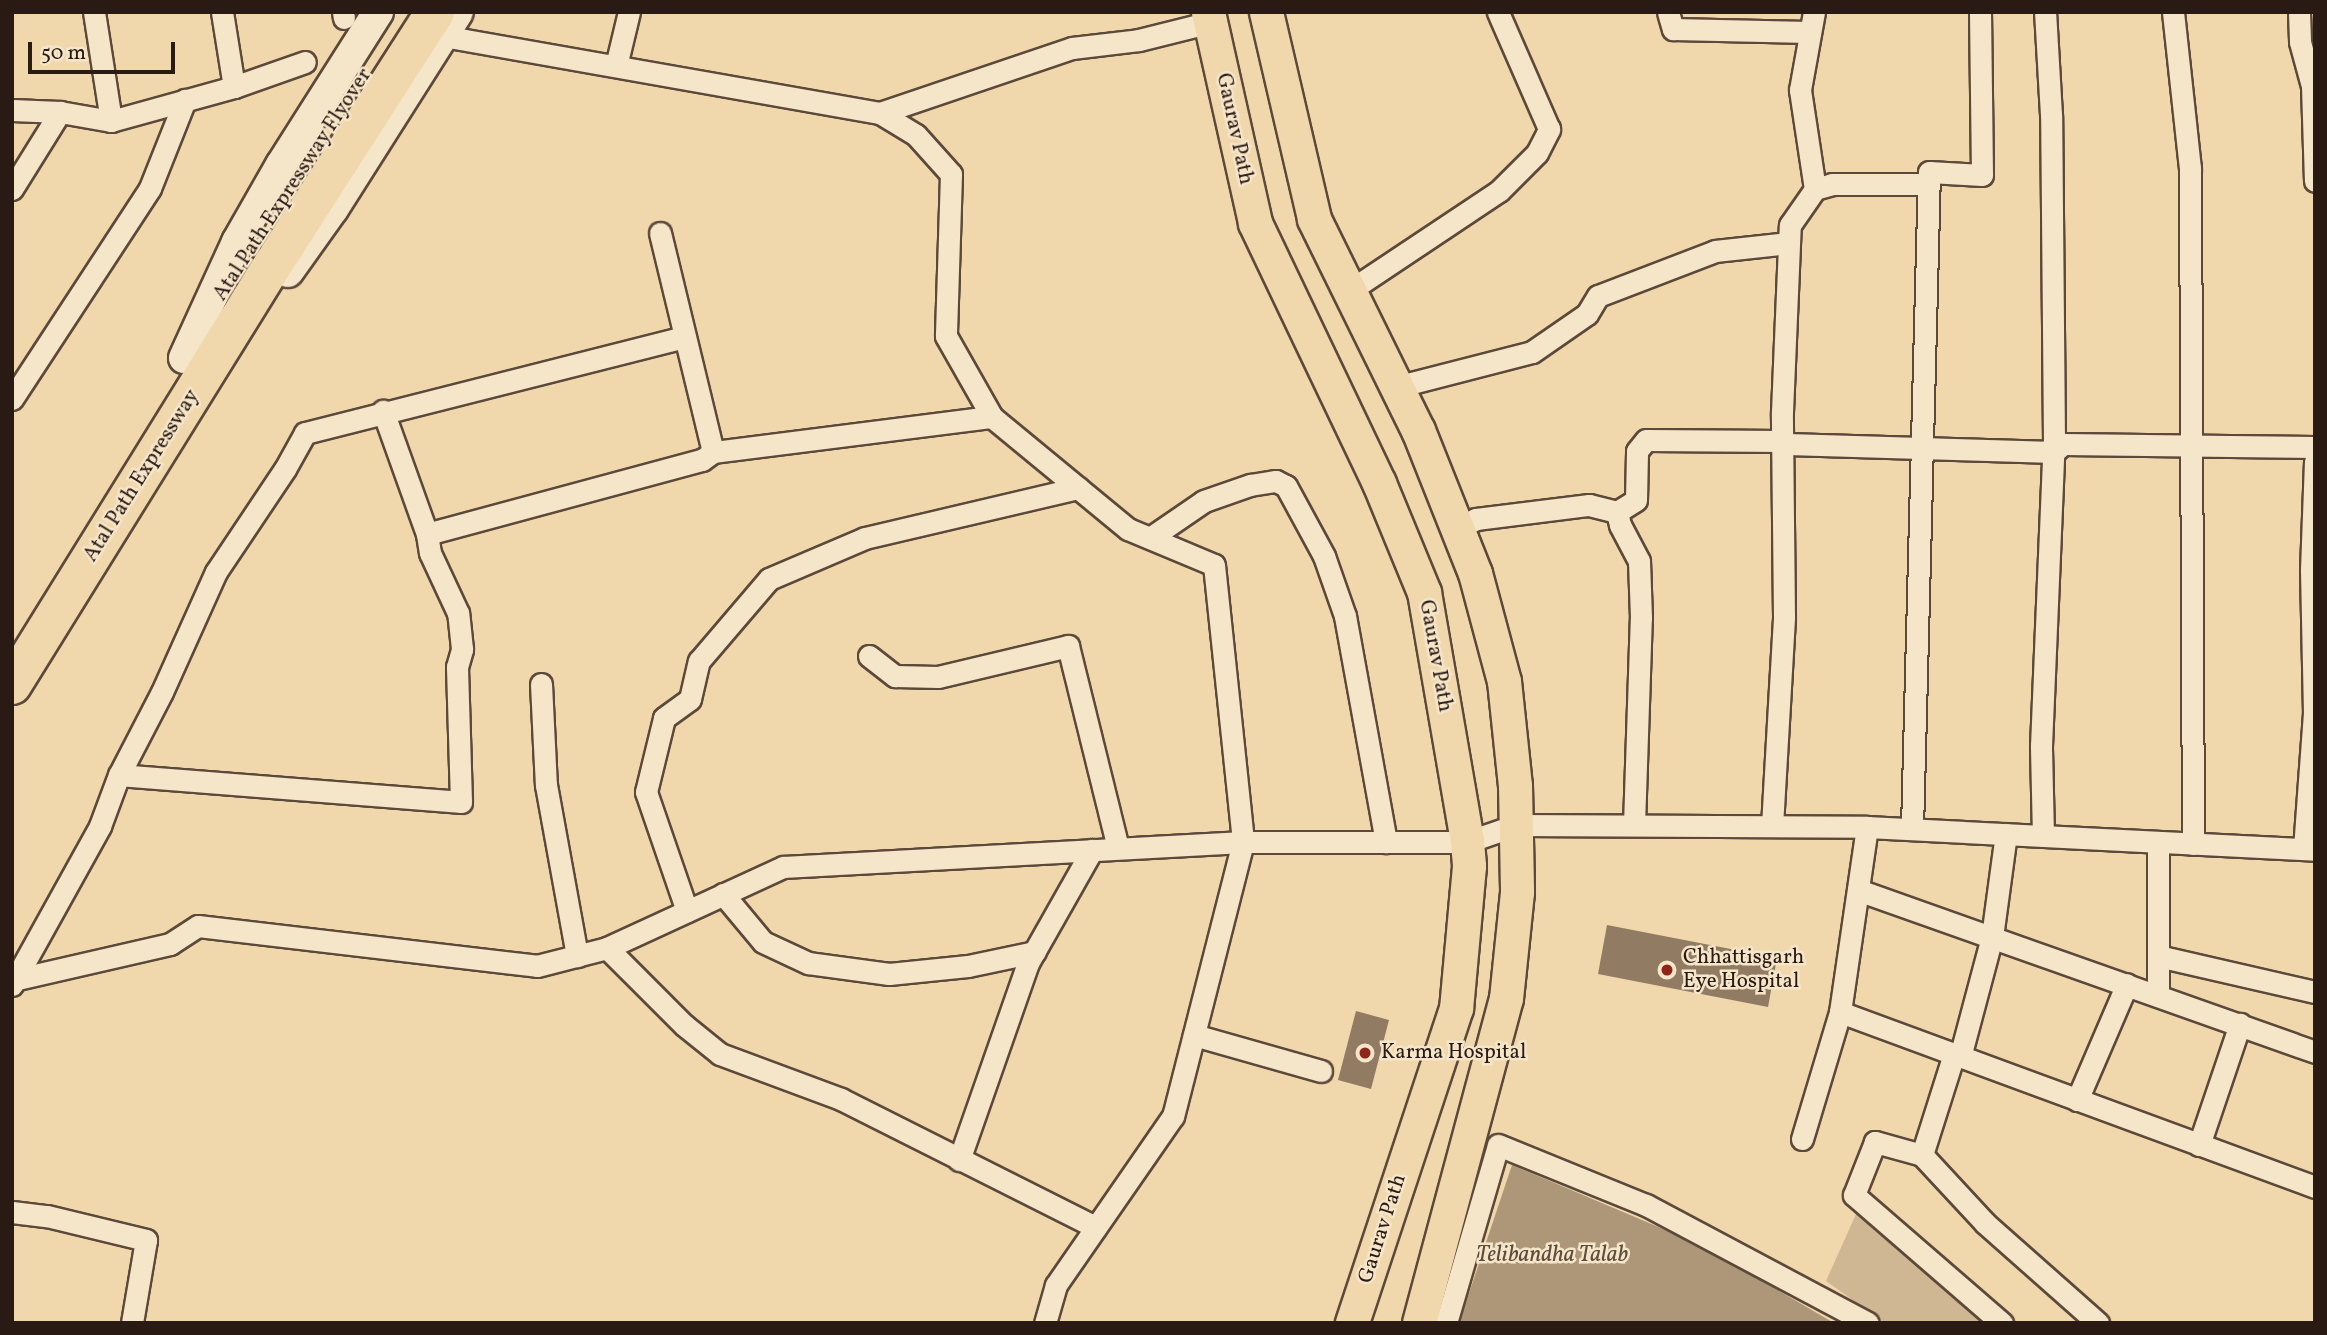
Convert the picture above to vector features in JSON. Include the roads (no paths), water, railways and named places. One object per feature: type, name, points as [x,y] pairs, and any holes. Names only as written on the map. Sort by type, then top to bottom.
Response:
[{"type":"highway","name":"Atal Path Expressway Flyover","points":[[262,258],[404,12]]},
{"type":"highway","name":"Atal Path Expressway Flyover","points":[[262,258],[445,20]]},
{"type":"highway","name":"Atal Path Expressway","points":[[12,635],[195,365],[262,258]]},
{"type":"highway","name":"Atal Path Expressway","points":[[12,685],[195,365]]},
{"type":"main road","points":[[1266,12],[1314,219],[1418,430],[1475,573],[1504,681],[1516,825],[1517,892],[1506,998],[1419,1323]]},
{"type":"main road","name":"Gaurav Path","points":[[1210,17],[1255,223],[1379,482],[1424,592],[1467,842],[1469,866],[1456,1008],[1352,1323]]},
{"type":"street","points":[[94,12],[111,121]]},
{"type":"street","points":[[222,12],[234,87]]},
{"type":"street","points":[[195,365],[237,242],[268,187],[378,12]]},
{"type":"street","points":[[616,66],[629,12]]},
{"type":"street","points":[[1349,290],[1499,191],[1537,153],[1549,129],[1498,12]]},
{"type":"street","points":[[1668,12],[1673,29],[1812,22],[1800,90],[1815,189]]},
{"type":"street","points":[[1912,829],[1928,184],[1929,172],[1982,175],[1980,12]]},
{"type":"street","points":[[2043,836],[2041,746],[2054,452],[2051,115],[2045,12]]},
{"type":"street","points":[[2172,12],[2190,168],[2193,844]]},
{"type":"street","points":[[2299,12],[2300,42],[2312,86],[2315,181]]},
{"type":"street","points":[[880,113],[1072,48],[1139,40],[1210,17]]},
{"type":"street","points":[[195,365],[309,243],[445,20],[616,66],[880,113],[916,135],[951,174],[946,336],[992,417],[1128,529],[1214,565],[1243,842],[1173,1116],[1056,1284],[1045,1323]]},
{"type":"street","points":[[12,110],[60,111],[111,121],[234,87],[305,62]]},
{"type":"street","points":[[12,399],[150,188],[185,100]]},
{"type":"street","points":[[12,189],[60,111]]},
{"type":"street","points":[[1772,827],[1784,616],[1782,441],[1790,225],[1815,189],[1832,184],[1928,184]]},
{"type":"street","points":[[660,233],[713,453]]},
{"type":"street","points":[[1396,387],[1532,352],[1587,314],[1598,296],[1715,251],[1789,243]]},
{"type":"street","points":[[13,982],[100,827],[118,775],[162,692],[216,572],[285,469],[305,433],[383,411],[684,337]]},
{"type":"street","points":[[118,775],[461,802],[457,667],[462,649],[458,613],[430,553],[427,534],[383,411]]},
{"type":"street","points":[[427,534],[702,460],[713,453],[992,417]]},
{"type":"street","points":[[1457,529],[1476,519],[1589,505],[1617,512],[1636,500],[1637,452],[1646,440],[1782,441],[1787,444],[2054,452],[2063,444],[2315,447]]},
{"type":"street","points":[[13,982],[170,944],[198,926],[537,966],[607,948],[783,867],[1243,842],[1467,842],[1516,825],[1867,827],[2309,850],[2314,713],[2311,570],[2315,461]]},
{"type":"street","points":[[1150,538],[1204,501],[1250,485],[1276,481],[1286,486],[1324,556],[1345,616],[1386,842]]},
{"type":"street","points":[[687,911],[646,792],[664,718],[690,699],[699,661],[769,579],[865,538],[1078,488]]},
{"type":"street","points":[[1617,512],[1620,525],[1639,561],[1641,618],[1634,825]]},
{"type":"street","points":[[869,656],[895,676],[938,677],[1068,646],[1118,848]]},
{"type":"street","points":[[541,684],[546,785],[578,956]]},
{"type":"street","points":[[1802,1139],[1840,1012],[1867,827]]},
{"type":"street","points":[[1923,1155],[1957,1056],[1992,937],[2006,834]]},
{"type":"street","points":[[2158,842],[2158,996]]},
{"type":"street","points":[[959,1160],[1035,952],[1092,850]]},
{"type":"street","points":[[1858,890],[2315,1052]]},
{"type":"street","points":[[723,894],[763,942],[808,962],[889,974],[968,966],[1035,952]]},
{"type":"street","points":[[607,948],[684,1025],[720,1054],[841,1099],[1096,1227]]},
{"type":"street","points":[[2158,956],[2315,992]]},
{"type":"street","points":[[2077,1100],[2127,985]]},
{"type":"street","points":[[1840,1012],[2315,1187]]},
{"type":"street","points":[[2199,1145],[2240,1024]]},
{"type":"street","points":[[1194,1035],[1321,1071]]},
{"type":"street","points":[[2002,1323],[1854,1195],[1875,1142],[1923,1155],[1985,1223],[2098,1323]]},
{"type":"street","points":[[1446,1323],[1497,1144],[1646,1205],[1868,1323]]},
{"type":"street","points":[[12,1212],[47,1216],[146,1240],[132,1323]]},
{"type":"water","name":"Telibandha Talab","points":[[1512,1165],[1701,1245],[1834,1323],[1459,1323]]},
{"type":"place","name":"Chhattisgarh Eye Hospital","points":[[1667,970]]},
{"type":"place","name":"Karma Hospital","points":[[1365,1053]]}]
